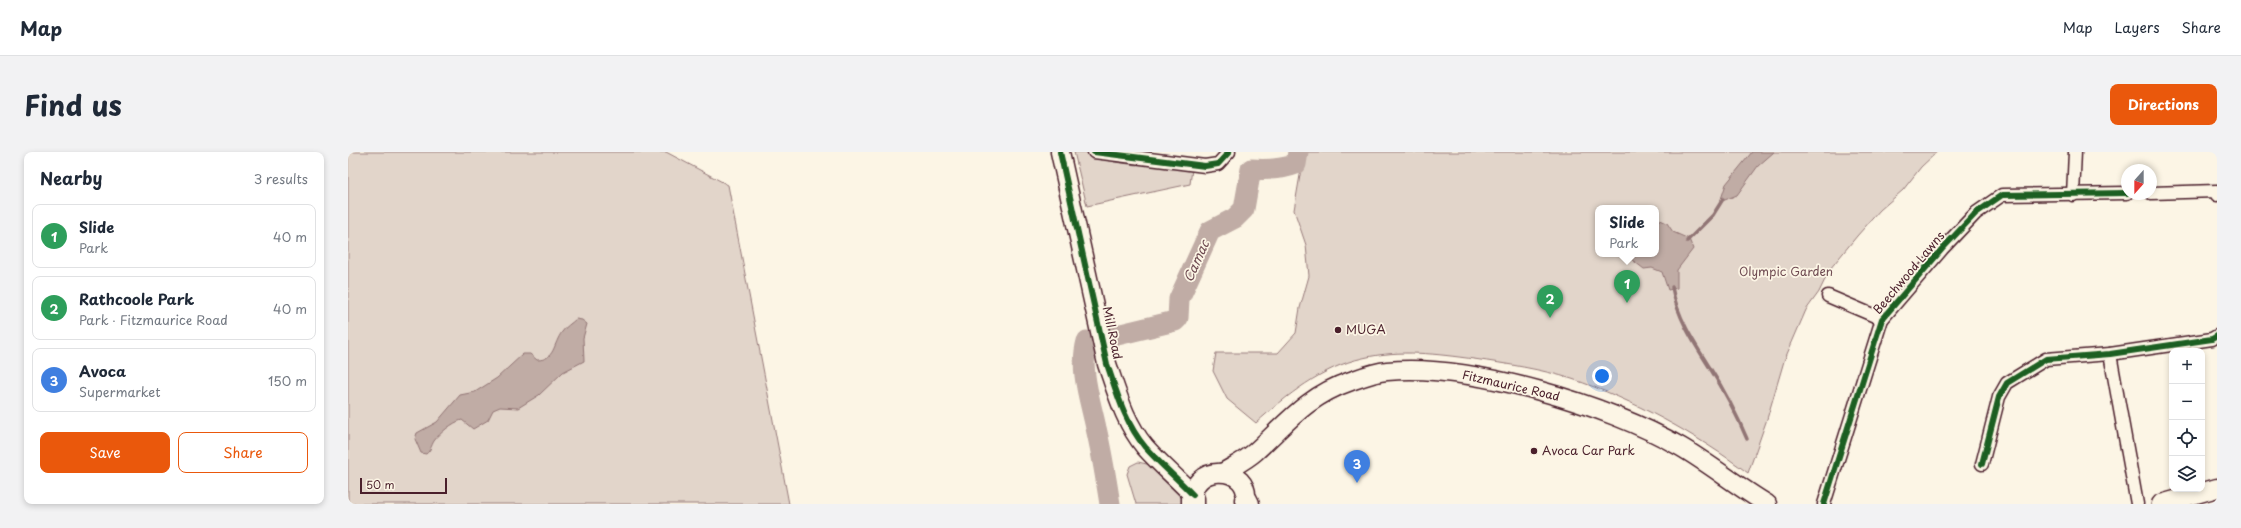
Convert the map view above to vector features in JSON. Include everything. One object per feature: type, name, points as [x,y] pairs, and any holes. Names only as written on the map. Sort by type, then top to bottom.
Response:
[{"type":"main road","name":"Mill Road","points":[[1060,152],[1107,364],[1126,417],[1145,447],[1193,500]]},
{"type":"main road","name":"Fitzmaurice Road","points":[[1216,473],[1254,453],[1295,413],[1323,394],[1351,381],[1386,371],[1425,370],[1480,377],[1523,387],[1622,418],[1680,446],[1767,504]]},
{"type":"main road","name":"Fitzmaurice Road","points":[[1245,497],[1254,453]]},
{"type":"main road","name":"Mill Road","points":[[1158,460],[1181,471],[1216,473]]},
{"type":"main road","points":[[1193,500],[1200,480],[1216,473],[1236,477],[1245,497]]},
{"type":"main road","points":[[2161,504],[2217,488]]},
{"type":"street","points":[[1094,152],[1119,153],[1211,166],[1224,159],[1229,152]]},
{"type":"street","points":[[2072,194],[2075,152]]},
{"type":"street","points":[[2157,193],[2217,191],[2217,195]]},
{"type":"street","name":"Beechwood Lawns","points":[[1824,504],[1882,319],[1942,249],[1976,213],[2002,195],[2121,193]]},
{"type":"street","points":[[1828,296],[1882,319]]},
{"type":"street","points":[[1982,464],[1999,397],[2007,383],[2046,359],[2110,354],[2212,339],[2217,336]]},
{"type":"street","points":[[2110,354],[2137,504]]},
{"type":"green space","points":[[348,152],[666,152],[728,185],[789,504],[348,504]]},
{"type":"green space","points":[[1074,152],[1115,152],[1114,162],[1137,165],[1137,162],[1192,169],[1190,184],[1087,206]]},
{"type":"green space","name":"Olympic Garden","points":[[1304,152],[1937,152],[1921,167],[1903,190],[1880,210],[1830,269],[1819,292],[1806,310],[1784,361],[1767,419],[1748,473],[1708,445],[1664,419],[1595,387],[1560,375],[1499,363],[1446,355],[1405,353],[1377,355],[1348,362],[1319,375],[1305,384],[1256,423],[1227,399],[1213,371],[1216,353],[1278,353],[1296,333],[1300,308],[1309,276],[1306,245],[1294,210]]},
{"type":"green space","points":[[1138,462],[1151,465],[1180,494],[1185,504],[1136,504],[1127,474],[1130,466]]},
{"type":"shaded area","points":[[1752,152],[1774,152],[1758,166],[1737,195],[1720,202],[1726,184]]},
{"type":"shaded area","points":[[1659,219],[1667,223],[1673,232],[1689,239],[1693,249],[1677,270],[1677,288],[1668,290],[1662,272],[1652,268],[1644,269],[1630,257],[1659,257]]},
{"type":"shaded area","points":[[576,319],[582,320],[587,324],[583,338],[584,361],[563,372],[539,395],[518,408],[500,407],[493,410],[488,420],[473,429],[462,420],[455,423],[447,428],[434,441],[426,454],[421,453],[415,439],[417,433],[437,422],[460,395],[475,392],[497,378],[523,354],[530,354],[537,360],[547,357],[553,350],[563,330]]},
{"type":"waterway","name":"Camac","points":[[1117,335],[1175,321],[1178,318],[1179,299],[1210,231],[1235,218],[1244,209],[1251,169],[1274,169],[1296,164],[1298,152]]},
{"type":"waterway","points":[[1687,241],[1713,215],[1723,199]]},
{"type":"waterway","points":[[1672,287],[1674,298],[1682,319],[1725,394],[1747,439]]},
{"type":"waterway","name":"Camac","points":[[1087,341],[1084,363],[1086,384],[1100,447],[1110,504]]},
{"type":"cycle path","points":[[1060,152],[1107,364],[1118,397],[1138,438],[1145,447],[1193,495]]},
{"type":"cycle path","points":[[1094,152],[1205,166],[1218,164],[1229,152]]},
{"type":"cycle path","points":[[1824,504],[1882,319],[1942,249],[1976,213],[2002,195],[2121,193]]},
{"type":"cycle path","points":[[1982,464],[1999,397],[2007,383],[2046,359],[2110,354],[2212,339],[2217,336]]},
{"type":"place","name":"Slide","points":[[1627,303]]},
{"type":"place","name":"Rathcoole Park","points":[[1550,318]]},
{"type":"place","name":"MUGA","points":[[1338,330]]},
{"type":"place","name":"Avoca Car Park","points":[[1534,451]]},
{"type":"place","name":"Avoca","points":[[1357,483]]}]
